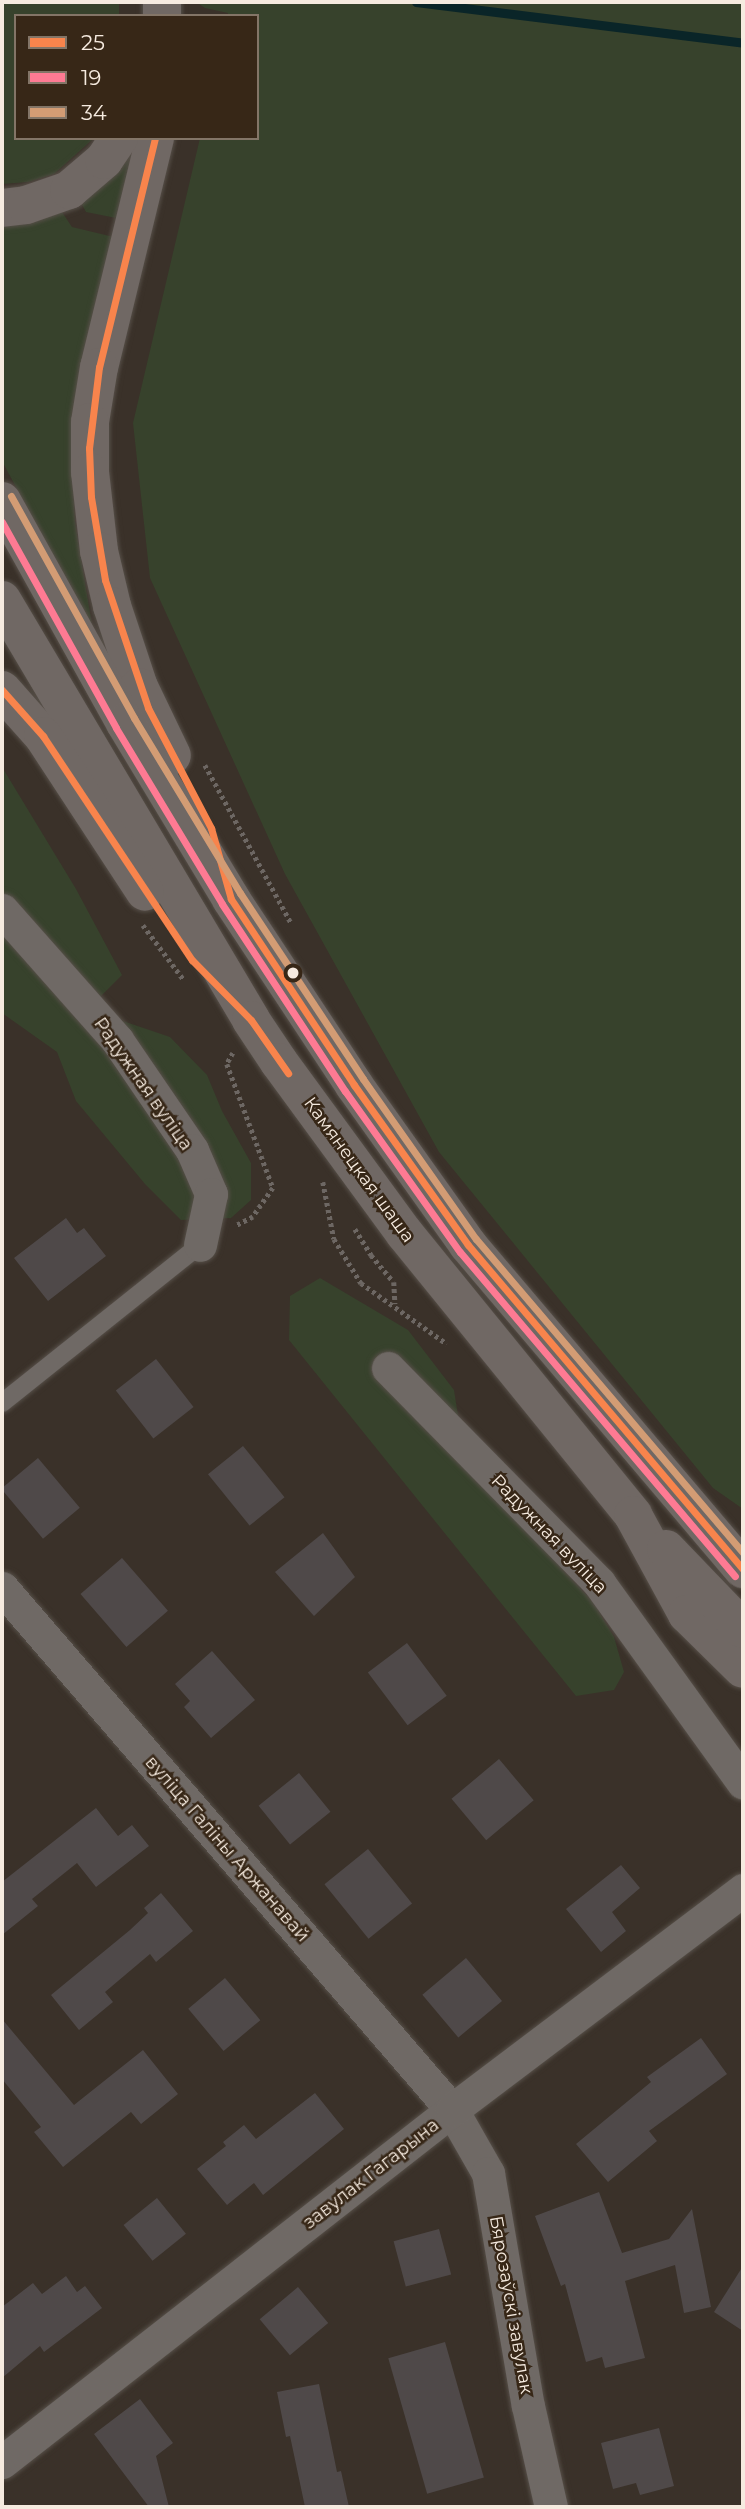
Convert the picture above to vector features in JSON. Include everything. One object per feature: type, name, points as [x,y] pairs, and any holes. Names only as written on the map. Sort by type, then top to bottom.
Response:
[{"type":"main road","points":[[2,208],[48,200],[69,190],[104,160],[118,140]]},
{"type":"main road","points":[[155,140],[99,367],[90,422],[91,497],[105,580],[139,687],[167,748],[211,828],[231,899]]},
{"type":"main road","points":[[2,501],[125,723],[231,899],[354,1085],[468,1245],[743,1569]]},
{"type":"main road","name":"Камянецкая шаша","points":[[2,600],[244,1034],[633,1515],[687,1614],[743,1669]]},
{"type":"main road","points":[[2,690],[43,736],[244,1034]]},
{"type":"main road","points":[[633,1515],[743,1629]]},
{"type":"street","name":"Радужная вуліца","points":[[2,910],[117,1040],[192,1150],[211,1194],[200,1245]]},
{"type":"street","name":"Радужная вуліца","points":[[388,1368],[599,1583],[743,1783]]},
{"type":"street","name":"вуліца Галіны Аржанавай","points":[[2,1588],[452,2110]]},
{"type":"street","name":"завулак Гагарына","points":[[2,2462],[452,2110],[743,1890]]},
{"type":"street","name":"Бярозаўскі завулак","points":[[452,2110],[488,2173],[528,2406],[551,2507]]},
{"type":"lane","points":[[2,1403],[200,1245]]},
{"type":"path","points":[[204,763],[293,926]]},
{"type":"path","points":[[244,1034],[227,1064],[273,1188],[253,1217]]},
{"type":"path","points":[[371,1255],[394,1282],[395,1304]]},
{"type":"green space","points":[[2,2],[119,2],[119,14],[14,14],[14,140],[92,140],[54,174],[28,182],[2,184]]},
{"type":"green space","points":[[196,2],[743,2],[743,1509],[713,1488],[439,1152],[285,874],[150,578],[133,423],[200,140],[259,140],[259,14],[228,14],[205,8]]},
{"type":"green space","points":[[136,144],[121,219],[86,212],[79,199]]},
{"type":"green space","points":[[62,212],[72,227],[118,238],[72,464],[75,522],[93,631],[2,461],[2,226]]},
{"type":"green space","points":[[2,767],[76,889],[122,975],[100,997],[111,1017],[170,1037],[207,1075],[222,1111],[251,1163],[251,1200],[231,1218],[181,1220],[145,1184],[76,1101],[57,1052],[2,1013]]},
{"type":"green space","points":[[320,1278],[408,1330],[454,1390],[466,1467],[593,1602],[614,1637],[624,1672],[614,1690],[576,1696],[289,1340],[290,1296]]},
{"type":"building","points":[[66,1218],[77,1233],[84,1228],[106,1256],[48,1301],[14,1258]]},
{"type":"building","points":[[156,1359],[194,1407],[153,1438],[116,1390]]},
{"type":"building","points":[[243,1446],[285,1497],[250,1526],[208,1474]]},
{"type":"building","points":[[38,1458],[80,1508],[43,1539],[2,1490]]},
{"type":"building","points":[[323,1533],[355,1577],[314,1616],[275,1572]]},
{"type":"building","points":[[122,1558],[168,1611],[126,1647],[80,1594]]},
{"type":"building","points":[[407,1643],[447,1696],[408,1725],[368,1672]]},
{"type":"building","points":[[212,1651],[255,1700],[211,1738],[184,1707],[190,1701],[175,1684]]},
{"type":"building","points":[[499,1759],[534,1800],[486,1840],[452,1799]]},
{"type":"building","points":[[299,1773],[330,1812],[290,1845],[259,1806]]},
{"type":"building","points":[[96,1808],[118,1836],[132,1825],[149,1846],[96,1887],[77,1863],[32,1899],[38,1906],[2,1935],[2,1882]]},
{"type":"building","points":[[368,1849],[412,1903],[369,1939],[324,1884]]},
{"type":"building","points":[[621,1865],[640,1888],[612,1912],[626,1931],[601,1952],[566,1909]]},
{"type":"building","points":[[161,1893],[193,1931],[156,1962],[150,1954],[105,1992],[113,2002],[79,2030],[51,1995],[130,1930],[148,1913],[144,1908]]},
{"type":"building","points":[[466,1958],[502,2001],[458,2038],[422,1995]]},
{"type":"building","points":[[225,1978],[260,2020],[224,2051],[188,2009]]},
{"type":"building","points":[[2,2019],[74,2105],[143,2050],[178,2094],[141,2124],[131,2112],[63,2167],[34,2132],[41,2127],[2,2079]]},
{"type":"building","points":[[701,2038],[727,2074],[649,2131],[657,2141],[608,2182],[576,2144],[651,2082],[647,2077]]},
{"type":"building","points":[[315,2093],[344,2129],[263,2195],[254,2183],[227,2205],[197,2169],[226,2146],[223,2142],[244,2125],[256,2139]]},
{"type":"building","points":[[599,2192],[622,2253],[669,2239],[692,2209],[711,2307],[684,2313],[675,2265],[625,2281],[645,2358],[605,2368],[602,2357],[586,2362],[565,2284],[561,2286],[535,2216]]},
{"type":"building","points":[[157,2198],[186,2234],[153,2261],[124,2225]]},
{"type":"building","points":[[439,2229],[451,2274],[406,2287],[394,2241]]},
{"type":"building","points":[[743,2266],[743,2331],[714,2312]]},
{"type":"building","points":[[66,2276],[77,2292],[85,2286],[102,2308],[44,2352],[40,2346],[2,2378],[2,2307],[33,2283],[42,2294]]},
{"type":"building","points":[[298,2287],[328,2323],[290,2355],[260,2319]]},
{"type":"building","points":[[445,2342],[484,2478],[427,2494],[388,2358]]},
{"type":"building","points":[[319,2384],[337,2472],[341,2471],[349,2507],[305,2507],[290,2436],[286,2437],[277,2392]]},
{"type":"building","points":[[140,2399],[173,2443],[156,2456],[169,2507],[149,2507],[94,2434]]},
{"type":"building","points":[[659,2428],[674,2486],[640,2495],[636,2483],[613,2489],[601,2443]]},
{"type":"waterway","points":[[416,2],[743,43]]},
{"type":"transit line","name":"25","points":[[155,140],[99,367],[89,448],[91,497],[105,580],[148,708],[211,828],[231,899],[354,1085],[468,1245],[743,1569]]},
{"type":"transit line","name":"34","points":[[11,496],[134,718],[240,893],[363,1079],[476,1239],[743,1553]]},
{"type":"transit line","name":"19","points":[[2,522],[116,728],[222,904],[345,1091],[460,1252],[735,1576]]},
{"type":"transit line","name":"25","points":[[2,690],[43,736],[192,960],[251,1020],[288,1073]]}]
